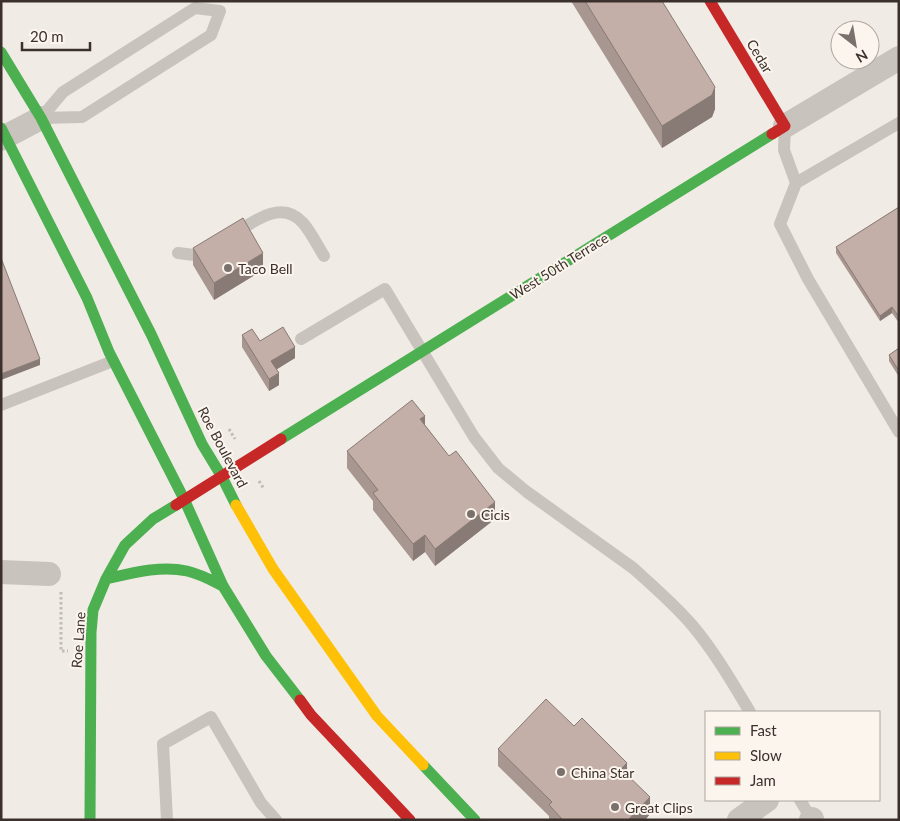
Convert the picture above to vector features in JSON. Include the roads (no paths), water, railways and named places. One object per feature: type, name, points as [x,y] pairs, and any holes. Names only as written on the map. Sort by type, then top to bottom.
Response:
[{"type":"main road","name":"Cedar","points":[[710,1],[785,126]]},
{"type":"main road","name":"Roe Boulevard","points":[[1,52],[41,118],[151,334],[202,444],[273,569],[377,716],[475,820]]},
{"type":"main road","name":"West 50th Terrace","points":[[184,499],[785,126]]},
{"type":"main road","points":[[3,135],[86,298],[113,361],[184,499],[223,586],[266,656],[311,714],[372,782],[410,820]]},
{"type":"main road","name":"Roe Lane","points":[[90,820],[91,632],[94,610],[106,579],[126,545],[153,519],[184,499]]},
{"type":"main road","points":[[106,579],[143,572],[183,570],[204,576],[223,586]]},
{"type":"street","name":"West 50th Terrace","points":[[785,126],[899,58]]},
{"type":"street","points":[[3,135],[41,118]]},
{"type":"street","points":[[1,572],[49,574]]},
{"type":"street","points":[[739,820],[766,801]]},
{"type":"lane","points":[[195,8],[220,11],[211,35],[82,117],[41,118],[63,92],[195,8]]},
{"type":"lane","points":[[899,123],[796,182],[780,224],[808,279],[899,432]]},
{"type":"lane","points":[[785,126],[784,150],[796,182]]},
{"type":"lane","points":[[178,253],[194,255],[209,250],[264,215],[278,212],[291,213],[303,222],[324,256]]},
{"type":"lane","points":[[301,339],[385,289],[474,437],[498,468],[527,492],[633,568],[646,580],[692,625],[730,679],[749,711]]},
{"type":"lane","points":[[1,406],[113,361]]},
{"type":"lane","points":[[167,820],[163,744],[211,717],[261,803],[276,820]]},
{"type":"lane","points":[[801,801],[812,820]]},
{"type":"place","name":"Taco Bell","points":[[228,268]]},
{"type":"place","name":"Cicis","points":[[471,514]]},
{"type":"place","name":"China Star","points":[[561,772]]},
{"type":"place","name":"Great Clips","points":[[615,807]]}]
